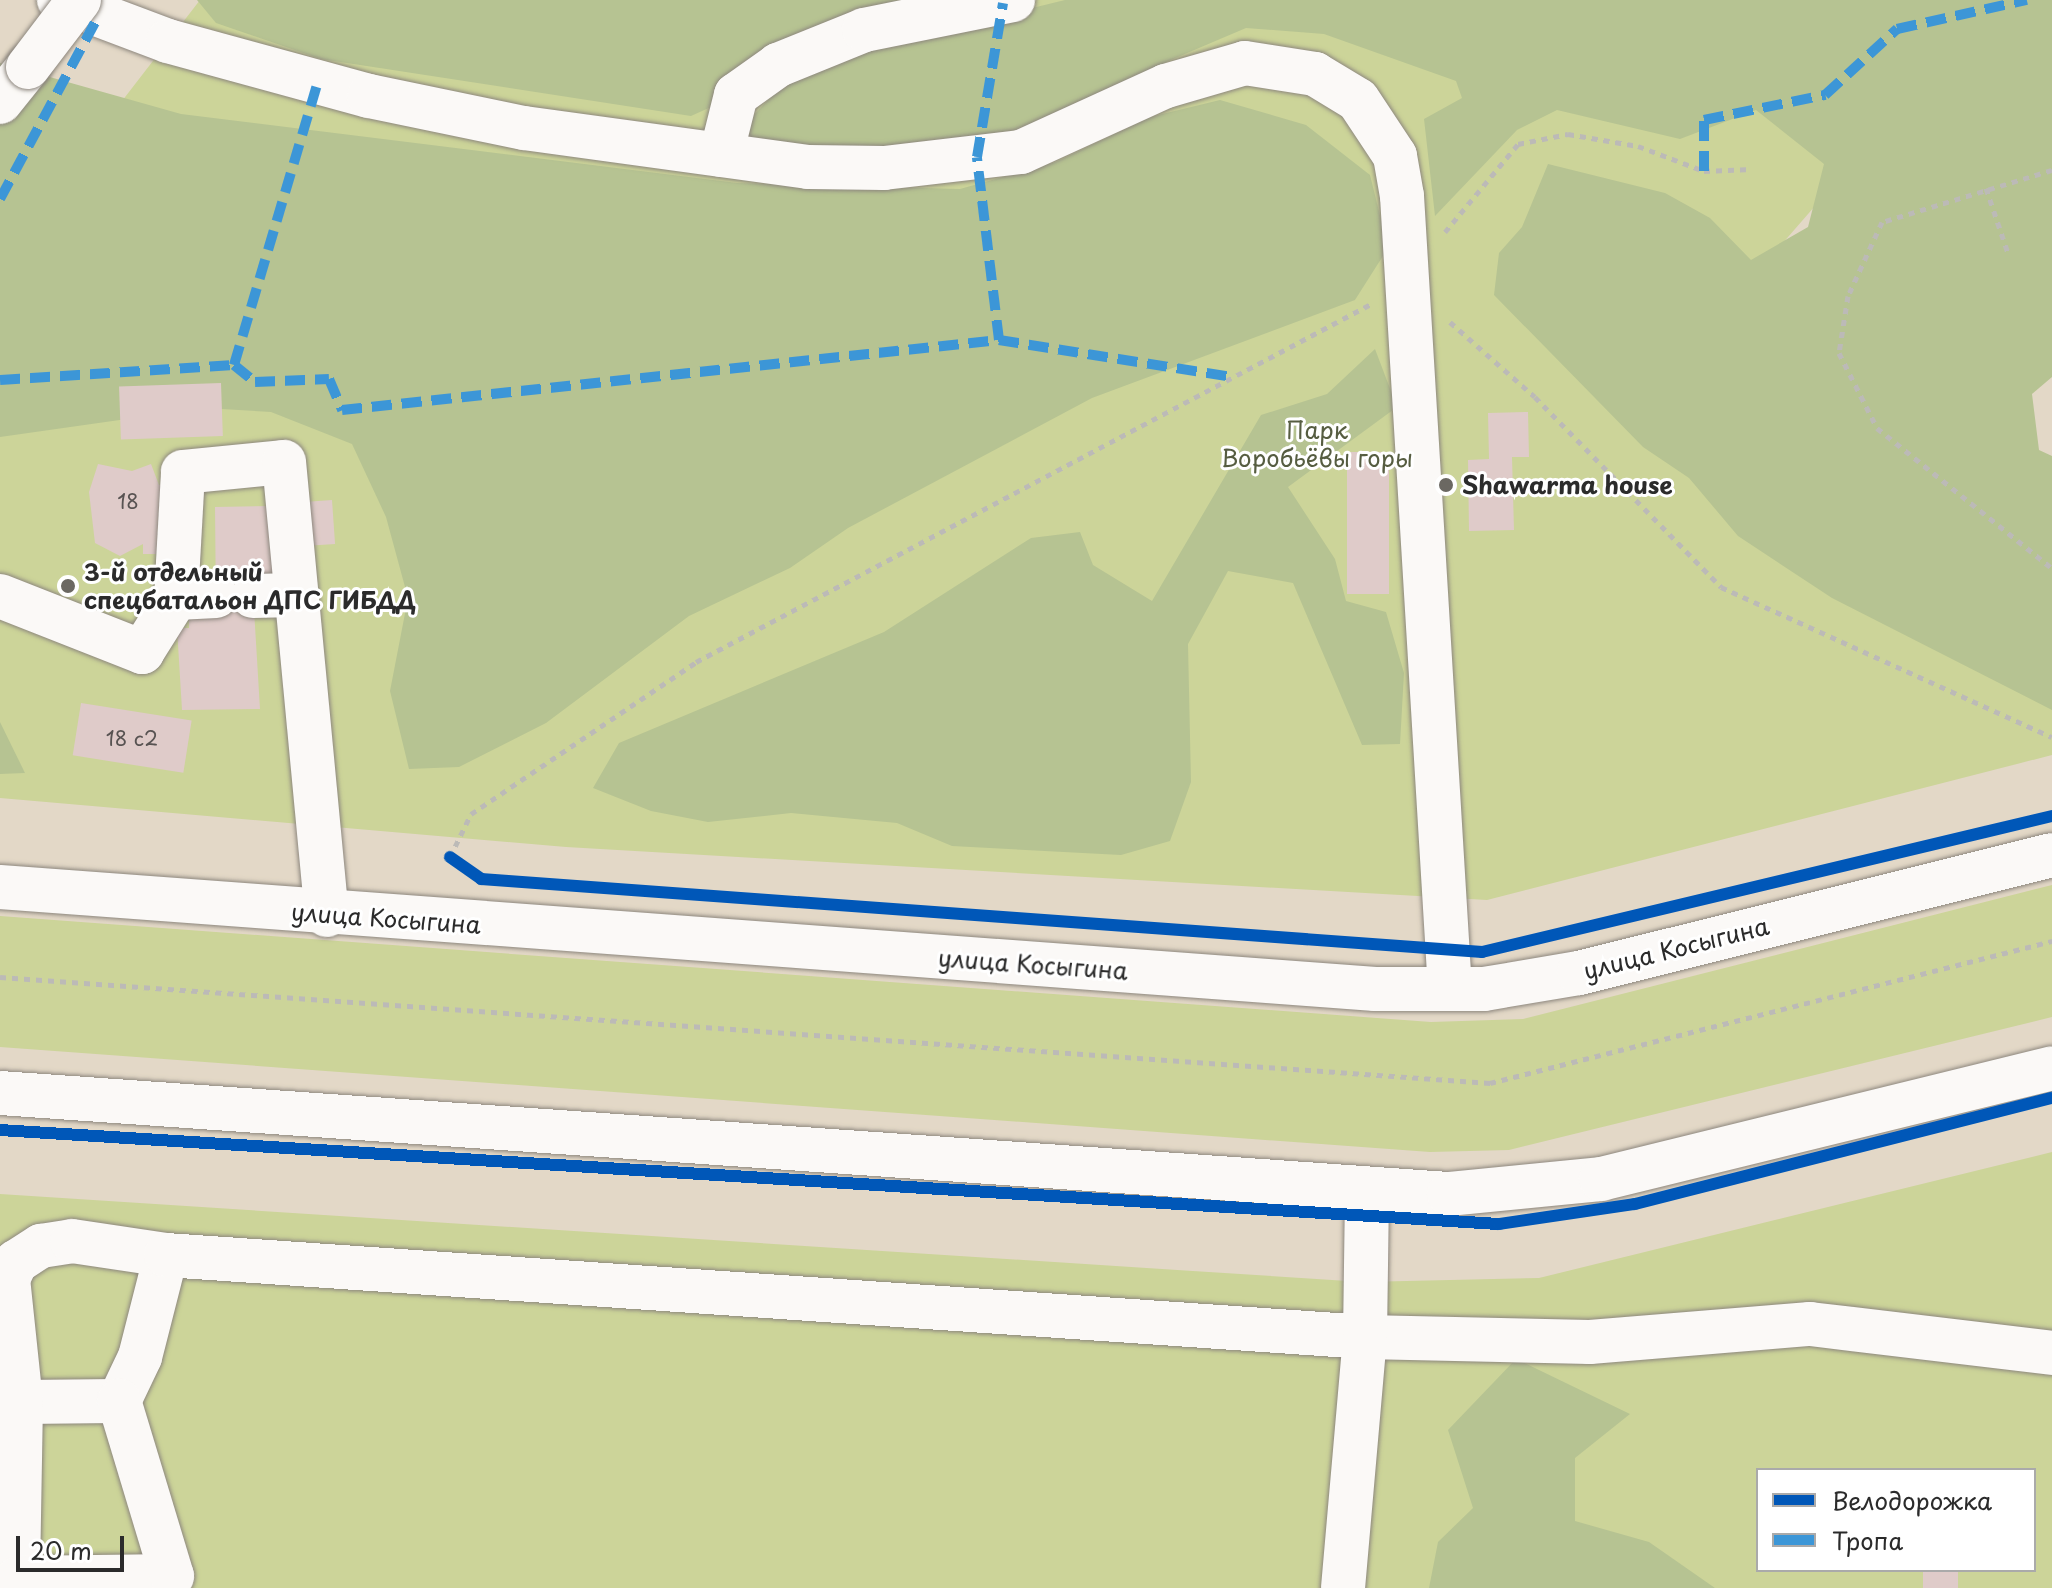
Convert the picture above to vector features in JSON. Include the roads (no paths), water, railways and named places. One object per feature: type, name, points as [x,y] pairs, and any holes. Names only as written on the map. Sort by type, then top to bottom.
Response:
[{"type":"main road","points":[[59,0],[168,41],[369,96],[524,128],[721,155],[884,168],[1021,152],[1166,86],[1245,63],[1315,74],[1358,100],[1395,156],[1407,285],[1450,989]]},
{"type":"main road","points":[[0,102],[79,0]]},
{"type":"main road","points":[[721,155],[736,95],[778,65],[864,30],[1013,0]]},
{"type":"main road","points":[[215,597],[183,472],[284,462],[327,915]]},
{"type":"main road","points":[[0,596],[142,652],[215,597],[296,595]]},
{"type":"main road","name":"улица Косыгина","points":[[0,887],[327,915],[1450,989],[1579,973],[2052,855]]},
{"type":"main road","points":[[0,1093],[1367,1191],[1552,1188],[2052,1068]]},
{"type":"main road","points":[[1343,1588],[1365,1337],[1367,1191]]},
{"type":"main road","points":[[166,1255],[140,1357],[119,1401],[172,1582],[18,1583],[21,1402],[8,1279],[16,1262],[41,1246],[72,1241],[166,1255],[1365,1337],[1590,1342],[1810,1324],[2052,1353]]},
{"type":"main road","points":[[21,1402],[119,1401]]},
{"type":"place","name":"Shawarma house","points":[[1446,485]]},
{"type":"place","name":"3-й отдельный спецбатальон ДПС ГИБДД","points":[[68,586]]},
{"type":"park label","name":"Парк Воробьёвы горы","points":[[1317,444]]}]
